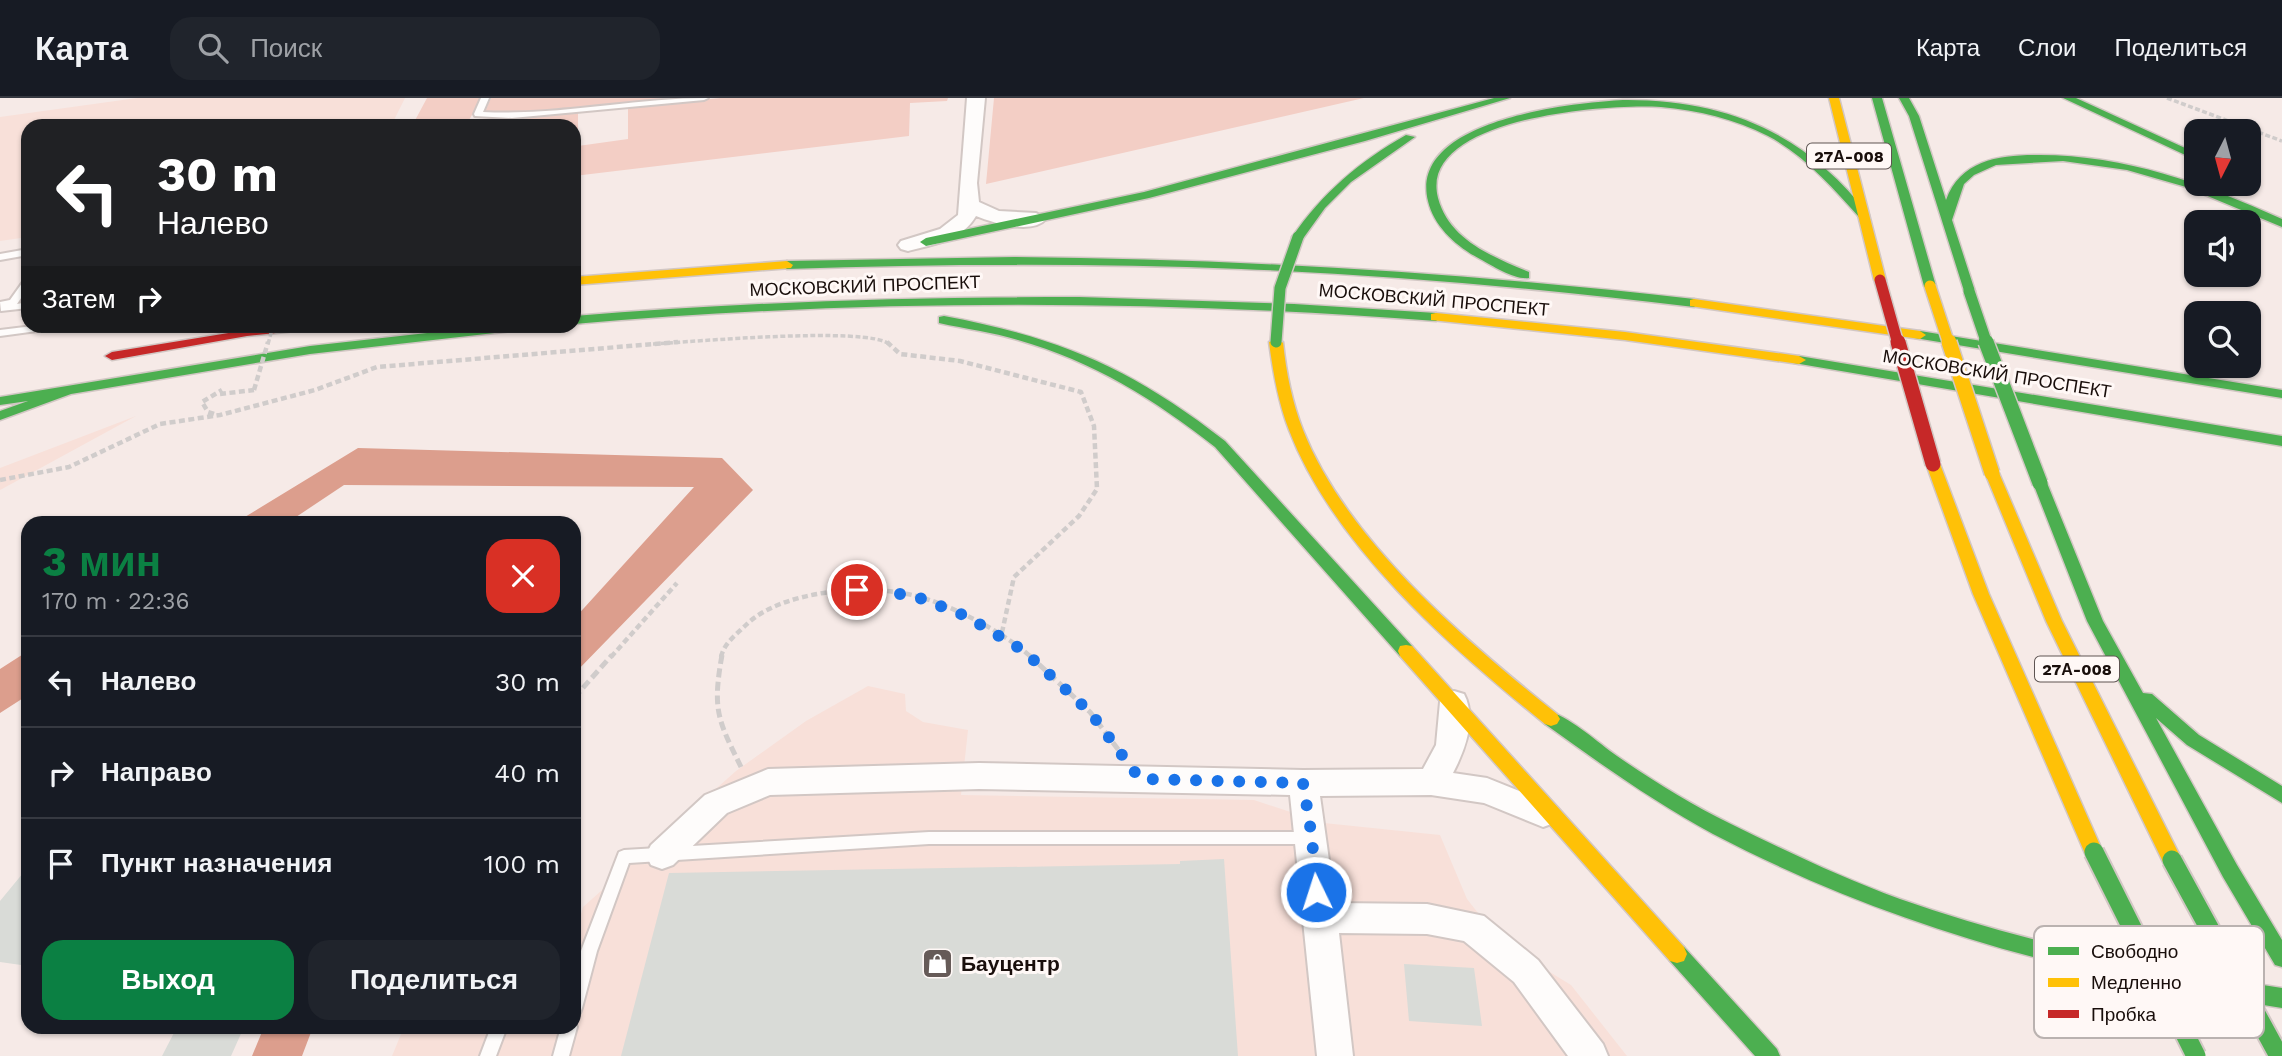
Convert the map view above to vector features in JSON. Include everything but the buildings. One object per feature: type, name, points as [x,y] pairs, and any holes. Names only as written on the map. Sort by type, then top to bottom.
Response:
[{"type":"main road","points":[[581,280],[727,268],[908,245],[1052,218],[1258,166],[1505,98]]},
{"type":"main road","name":"27А-008","points":[[1834,98],[1880,280],[1933,464],[1981,594],[2094,852],[2131,926]]},
{"type":"main road","name":"27А-008","points":[[1877,98],[1930,286],[1992,473],[2049,608],[2109,737],[2208,926]]},
{"type":"main road","points":[[1905,98],[1914,116],[1991,357],[2095,621],[2230,871],[2263,926]]},
{"type":"main road","points":[[2068,98],[2184,151]]},
{"type":"main road","points":[[1573,289],[1531,278],[1502,266],[1446,227],[1432,204],[1430,182],[1438,162],[1448,151],[1462,142],[1502,126],[1576,107],[1634,103],[1689,107],[1752,125],[1790,146],[1821,170],[1863,215]]},
{"type":"main road","points":[[1469,108],[1400,142],[1364,165],[1317,209],[1291,252],[1278,297],[1276,342],[1279,382],[1305,453],[1328,491],[1363,537],[1427,608],[1501,679],[1640,784],[1693,815],[1824,879],[2034,954]]},
{"type":"main road","points":[[1946,222],[1954,191],[1962,178],[1971,172],[1999,160],[2054,156],[2108,161],[2162,174],[2216,193],[2282,223]]},
{"type":"main road","points":[[727,268],[928,261],[1143,261],[1350,270],[1573,289],[1825,321],[2282,394]]},
{"type":"main road","name":"МОСКОВСКИЙ ПРОСПЕКТ","points":[[1269,286],[1294,287]]},
{"type":"main road","name":"МОСКОВСКИЙ ПРОСПЕКТ","points":[[581,320],[750,308],[890,303],[1120,302],[1291,308],[1486,322],[1695,345],[2282,441]]},
{"type":"main road","points":[[750,308],[881,314],[971,323],[1052,344],[1123,374],[1157,394],[1220,444],[1769,1056]]},
{"type":"main road","points":[[92,359],[241,333]]},
{"type":"main road","points":[[0,401],[322,348],[457,333]]},
{"type":"main road","name":"МОСКОВСКИЙ ПРОСПЕКТ","points":[[1878,349],[1916,355]]},
{"type":"main road","name":"МОСКОВСКИЙ ПРОСПЕКТ","points":[[1940,359],[2017,372]]},
{"type":"main road","points":[[0,416],[75,388]]},
{"type":"main road","points":[[2095,621],[2134,685],[2152,705],[2220,758],[2282,795]]},
{"type":"main road","points":[[2264,928],[2282,958]]},
{"type":"main road","points":[[2264,995],[2282,998]]},
{"type":"main road","name":"27А-008","points":[[2264,1029],[2279,1056]]},
{"type":"main road","name":"27А-008","points":[[2187,1038],[2196,1056]]},
{"type":"street","points":[[908,245],[946,235],[960,228],[969,218],[968,183],[976,98]]},
{"type":"street","points":[[970,205],[984,214],[1003,219],[1052,218]]},
{"type":"street","points":[[1431,782],[1451,750],[1455,727],[1454,702]]},
{"type":"street","points":[[662,855],[716,804],[768,782],[979,776],[1303,783],[1431,782],[1487,791],[1522,803],[1561,822]]},
{"type":"street","points":[[1303,783],[1312,838],[1318,918],[1335,1056]]},
{"type":"street","points":[[1318,918],[1427,919],[1472,927],[1526,971],[1590,1056]]},
{"type":"lane","points":[[485,98],[478,114],[512,116],[704,98]]},
{"type":"lane","points":[[0,257],[21,253]]},
{"type":"lane","points":[[0,307],[13,302],[21,291]]},
{"type":"lane","points":[[0,307],[21,306]]},
{"type":"lane","points":[[0,334],[21,331]]},
{"type":"lane","points":[[581,981],[589,951],[624,858],[929,838],[1312,838]]},
{"type":"lane","points":[[581,955],[589,951]]},
{"type":"lane","points":[[488,1056],[496,1034]]},
{"type":"lane","points":[[561,1056],[567,1034]]},
{"type":"path","points":[[2166,98],[2282,141]]},
{"type":"path","points":[[220,415],[208,412],[202,402],[221,392],[254,390],[271,333]]},
{"type":"path","points":[[0,480],[69,467],[160,424],[220,415],[315,390],[377,368],[525,353],[785,335],[884,340],[900,354],[960,361],[1081,392],[1094,426],[1097,489],[1079,516],[1014,577],[1001,637]]},
{"type":"path","points":[[581,690],[677,583]]},
{"type":"path","points":[[752,789],[718,720],[716,687],[723,648],[757,615],[801,597],[857,590],[912,595],[966,616],[1024,651],[1090,712],[1140,779]]},
{"type":"shaded area","points":[[137,98],[405,98],[394,119],[21,119],[21,238],[0,241],[0,117]]},
{"type":"shaded area","points":[[427,98],[482,98],[470,119],[416,119]]},
{"type":"shaded area","points":[[491,98],[673,98],[490,114],[485,111]]},
{"type":"shaded area","points":[[720,98],[948,98],[947,101],[910,103],[909,136],[581,175],[581,146],[628,139],[628,107]]},
{"type":"shaded area","points":[[994,98],[1364,98],[986,184]]},
{"type":"shaded area","points":[[578,112],[578,119],[483,119]]},
{"type":"shaded area","points":[[136,416],[2,489],[0,490],[0,468]]},
{"type":"shaded area","points":[[358,448],[722,458],[753,490],[581,667],[581,611],[694,487],[344,485],[298,516],[246,516]]},
{"type":"shaded area","points":[[21,656],[21,700],[0,713],[0,669]]},
{"type":"shaded area","points":[[868,686],[905,694],[906,711],[923,722],[968,730],[961,795],[1254,800],[1324,823],[1440,835],[1467,899],[1501,942],[1571,985],[1627,1056],[392,1056],[401,1034],[581,1034],[583,907],[736,771],[806,721]]},
{"type":"shaded area","points":[[261,1034],[310,1034],[302,1056],[252,1056]]},
{"type":"traffic: fast","points":[[926,242],[1145,196],[1505,98]]},
{"type":"traffic: fast","points":[[1877,98],[1930,286]]},
{"type":"traffic: fast","points":[[1904,98],[1914,116],[1969,291]]},
{"type":"traffic: fast","points":[[2068,98],[2184,151]]},
{"type":"traffic: fast","points":[[1525,275],[1480,254],[1453,234],[1435,207],[1431,179],[1441,158],[1469,138],[1510,121],[1556,110],[1601,104],[1642,103],[1699,109],[1737,119],[1772,134],[1798,150],[1821,170],[1863,215]]},
{"type":"traffic: fast","points":[[1298,237],[1321,206],[1347,180],[1410,137]]},
{"type":"traffic: fast","points":[[1946,222],[1957,187],[1970,172],[1994,162],[2012,159],[2063,158],[2096,161],[2159,175],[2282,223]]},
{"type":"traffic: fast","points":[[1276,342],[1280,288],[1298,237]]},
{"type":"traffic: fast","points":[[787,265],[1014,261],[1241,265],[1468,279],[1694,303]]},
{"type":"traffic: fast","points":[[1969,291],[1991,357],[2040,483]]},
{"type":"traffic: fast","points":[[581,319],[756,308],[1008,301],[1222,304],[1436,317]]},
{"type":"traffic: fast","points":[[944,320],[1022,337],[1091,361],[1123,377],[1187,418],[1220,444],[1406,651]]},
{"type":"traffic: fast","points":[[0,401],[310,350],[459,333]]},
{"type":"traffic: fast","points":[[1920,335],[2282,394]]},
{"type":"traffic: fast","points":[[1799,360],[2282,441]]},
{"type":"traffic: fast","points":[[0,416],[65,392]]},
{"type":"traffic: fast","points":[[2040,483],[2095,621],[2230,871],[2263,926]]},
{"type":"traffic: fast","points":[[2146,699],[2193,740],[2282,795]]},
{"type":"traffic: fast","points":[[1551,719],[1633,777],[1718,827],[1806,870],[1897,907],[2034,949]]},
{"type":"traffic: fast","points":[[2094,852],[2131,926]]},
{"type":"traffic: fast","points":[[2172,860],[2208,926]]},
{"type":"traffic: fast","points":[[2264,928],[2282,958]]},
{"type":"traffic: fast","points":[[1677,954],[1769,1056]]},
{"type":"traffic: fast","points":[[2264,995],[2282,998]]},
{"type":"traffic: fast","points":[[2264,1029],[2279,1056]]},
{"type":"traffic: fast","points":[[2187,1038],[2196,1056]]},
{"type":"traffic: slow","points":[[1834,98],[1880,280]]},
{"type":"traffic: slow","points":[[581,280],[787,265]]},
{"type":"traffic: slow","points":[[1930,286],[1992,473]]},
{"type":"traffic: slow","points":[[1694,303],[1920,335]]},
{"type":"traffic: slow","points":[[1436,317],[1625,336],[1799,360]]},
{"type":"traffic: slow","points":[[1276,342],[1285,394],[1297,432],[1322,482],[1348,520],[1411,594],[1446,629],[1551,719]]},
{"type":"traffic: slow","points":[[1933,464],[1981,594],[2094,852]]},
{"type":"traffic: slow","points":[[1992,473],[2054,621],[2172,860]]},
{"type":"traffic: slow","points":[[1406,651],[1677,954]]},
{"type":"traffic: jam","points":[[1880,280],[1933,464]]},
{"type":"traffic: jam","points":[[112,356],[241,333]]},
{"type":"place","name":"Бауцентр","points":[[938,964]]},
{"type":"route","points":[[857,590],[912,595],[966,616],[1024,651],[1090,712],[1140,779],[1303,783],[1312,838],[1316,892]]}]
